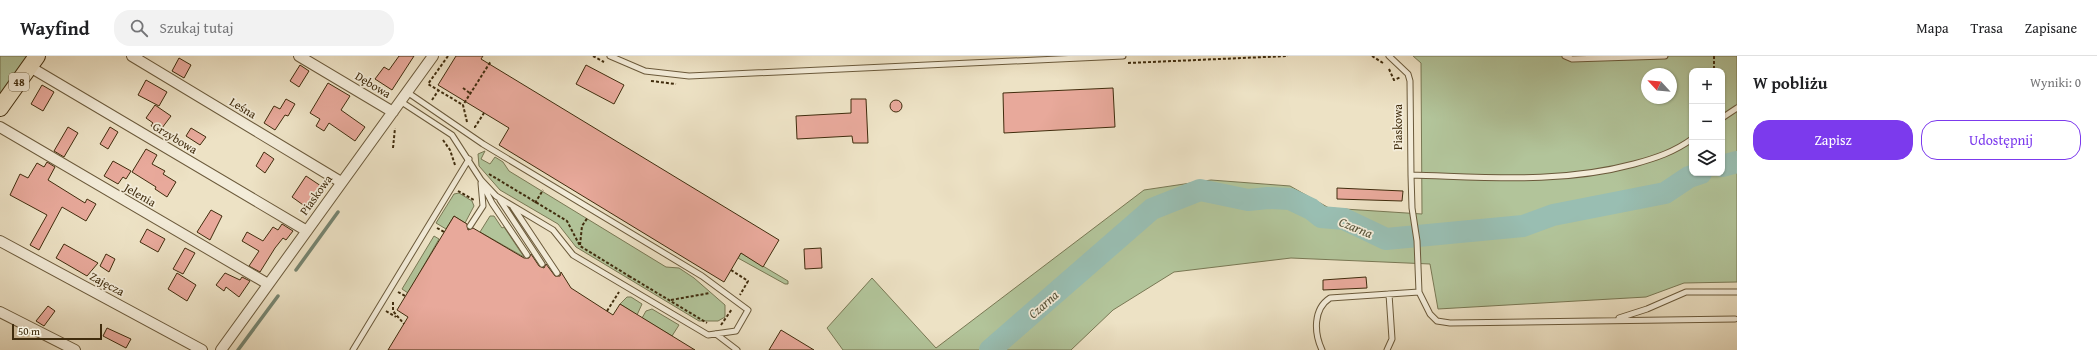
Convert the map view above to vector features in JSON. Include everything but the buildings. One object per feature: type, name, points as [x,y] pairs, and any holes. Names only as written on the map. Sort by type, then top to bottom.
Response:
[{"type":"main road","name":"48","points":[[0,108],[34,61]]},
{"type":"street","name":"Leśna","points":[[132,56],[341,182]]},
{"type":"street","name":"Dębowa","points":[[298,56],[393,112]]},
{"type":"street","name":"Piaskowa","points":[[221,350],[393,112],[430,57]]},
{"type":"street","name":"Grzybowa","points":[[34,61],[307,231]]},
{"type":"street","name":"Jelenia","points":[[0,127],[268,284]]},
{"type":"street","name":"Zajęcza","points":[[0,242],[202,350]]},
{"type":"street","points":[[0,312],[75,350]]},
{"type":"lane","points":[[610,56],[645,71],[690,76],[1000,59],[1123,56]]},
{"type":"lane","name":"Piaskowa","points":[[1389,56],[1408,74],[1410,81],[1412,208],[1417,241],[1419,292]]},
{"type":"lane","points":[[1565,56],[1572,60],[1664,56]]},
{"type":"lane","points":[[407,92],[483,144],[702,276],[748,310],[736,331],[708,335],[573,255],[553,230],[498,197]]},
{"type":"lane","points":[[400,101],[452,136],[469,159],[492,203],[527,255]]},
{"type":"lane","points":[[1725,116],[1737,108]]},
{"type":"lane","points":[[1411,175],[1516,178],[1567,177],[1605,172],[1665,156],[1690,140]]},
{"type":"lane","points":[[353,350],[469,159]]},
{"type":"lane","points":[[481,180],[498,197],[542,264]]},
{"type":"lane","points":[[470,226],[483,206],[481,180]]},
{"type":"lane","points":[[512,206],[557,273]]},
{"type":"lane","points":[[1322,350],[1318,343],[1317,319],[1319,309],[1323,303],[1330,298],[1419,292],[1430,314],[1437,321],[1450,324],[1735,318]]},
{"type":"lane","points":[[1612,320],[1647,309],[1686,292],[1737,292]]},
{"type":"lane","points":[[1387,350],[1392,340],[1389,294]]},
{"type":"lane","points":[[716,334],[737,350]]},
{"type":"path","points":[[448,56],[428,84],[463,106],[467,122]]},
{"type":"path","points":[[1714,56],[1714,68]]},
{"type":"path","points":[[463,106],[491,61]]},
{"type":"path","points":[[464,88],[471,94]]},
{"type":"path","points":[[393,148],[395,126]]},
{"type":"path","points":[[442,138],[450,150],[456,164],[451,171],[454,184]]},
{"type":"path","points":[[455,194],[454,189],[483,206]]},
{"type":"path","points":[[580,246],[582,226],[592,210]]},
{"type":"path","points":[[433,234],[441,222]]},
{"type":"path","points":[[437,228],[444,232]]},
{"type":"path","points":[[395,295],[401,285]]},
{"type":"path","points":[[670,300],[720,290]]},
{"type":"path","points":[[397,291],[405,296]]},
{"type":"path","points":[[393,298],[393,311],[404,324]]},
{"type":"green space","points":[[0,56],[30,56],[0,97]]},
{"type":"green space","points":[[1413,56],[1737,56],[1737,282],[1684,283],[1646,297],[1438,309],[1430,264],[1291,258],[1174,272],[1113,310],[1071,350],[843,350],[827,328],[872,278],[936,348],[1144,190],[1211,180],[1290,186],[1329,208],[1422,214],[1421,63]]},
{"type":"green space","points":[[485,151],[481,159],[490,164],[495,157],[503,162],[509,171],[666,267],[679,268],[694,278],[725,305],[725,317],[718,321],[699,321],[576,247],[558,224],[500,190],[479,166],[478,154]]},
{"type":"green space","points":[[459,193],[472,201],[474,206],[465,223],[454,216],[446,229],[436,223],[454,194]]},
{"type":"green space","points":[[490,216],[494,216],[502,228],[504,227],[524,257],[480,232]]},
{"type":"green space","points":[[434,236],[439,239],[408,293],[402,289]]},
{"type":"green space","points":[[741,253],[788,281],[788,284],[785,284],[738,258]]},
{"type":"green space","points":[[627,297],[631,297],[642,304],[637,315],[620,304]]},
{"type":"green space","points":[[652,309],[679,325],[672,336],[642,318],[646,311]]},
{"type":"waterway","name":"Czarna","points":[[1725,165],[1737,162]]},
{"type":"waterway","name":"Czarna","points":[[990,350],[1152,209],[1200,190],[1248,200],[1268,198],[1290,199],[1311,209],[1321,217],[1344,219],[1386,239],[1523,226],[1553,215],[1665,193],[1692,176]]},
{"type":"waterway","points":[[296,270],[338,212]]},
{"type":"waterway","points":[[238,350],[278,296]]}]
